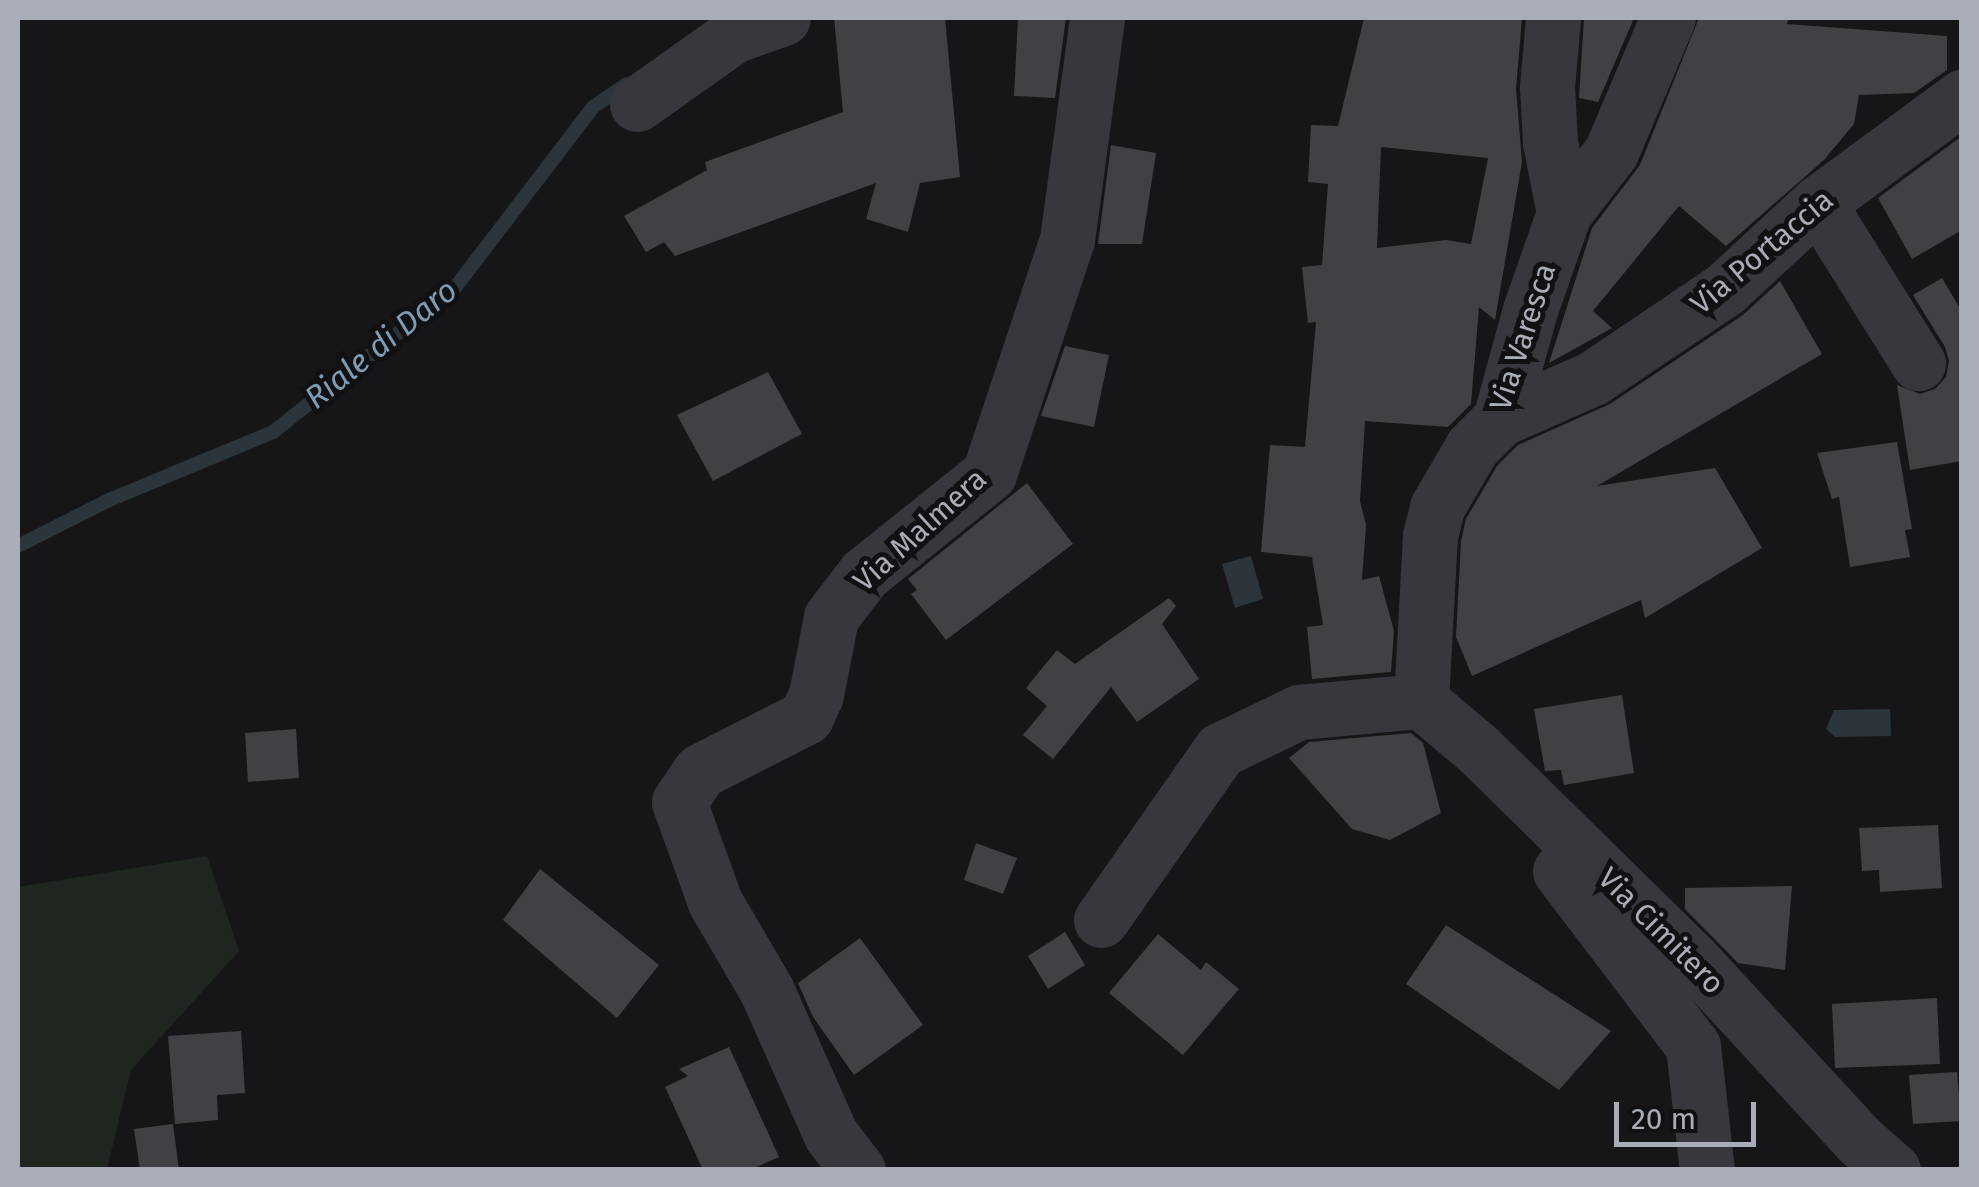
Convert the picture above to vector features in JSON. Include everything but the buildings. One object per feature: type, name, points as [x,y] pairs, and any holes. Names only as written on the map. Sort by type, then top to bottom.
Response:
[{"type":"street","points":[[637,104],[733,36],[782,18]]},
{"type":"street","name":"Via Malmera","points":[[858,1170],[831,1135],[766,991],[715,902],[679,802],[700,771],[806,717],[816,694],[831,617],[864,574],[989,474],[1067,240],[1097,18]]},
{"type":"street","points":[[1553,18],[1547,87],[1550,142],[1564,213]]},
{"type":"street","points":[[1564,213],[1611,152],[1668,18]]},
{"type":"street","name":"Via Portaccia","points":[[1500,419],[1593,378],[1725,288],[1818,203],[1962,97]]},
{"type":"street","points":[[1818,203],[1918,363]]},
{"type":"street","name":"Via Varesca","points":[[1421,701],[1430,536],[1436,507],[1472,447],[1500,419],[1530,310],[1564,213]]},
{"type":"street","points":[[1101,920],[1220,750],[1299,712],[1421,701]]},
{"type":"street","name":"Via Cimitero","points":[[1421,701],[1479,750],[1691,958],[1860,1141],[1893,1170]]},
{"type":"street","points":[[1479,750],[1486,779],[1593,911],[1693,1046],[1707,1170]]},
{"type":"shaded area","points":[[1251,556],[1263,599],[1235,608],[1222,564]]},
{"type":"shaded area","points":[[1890,709],[1891,736],[1835,737],[1826,729],[1834,710]]},
{"type":"shaded area","points":[[207,856],[239,951],[131,1070],[107,1169],[18,1169],[18,887]]},
{"type":"waterway","name":"Riale di Daro","points":[[18,546],[109,500],[273,432],[454,289],[593,107],[626,85]]}]
